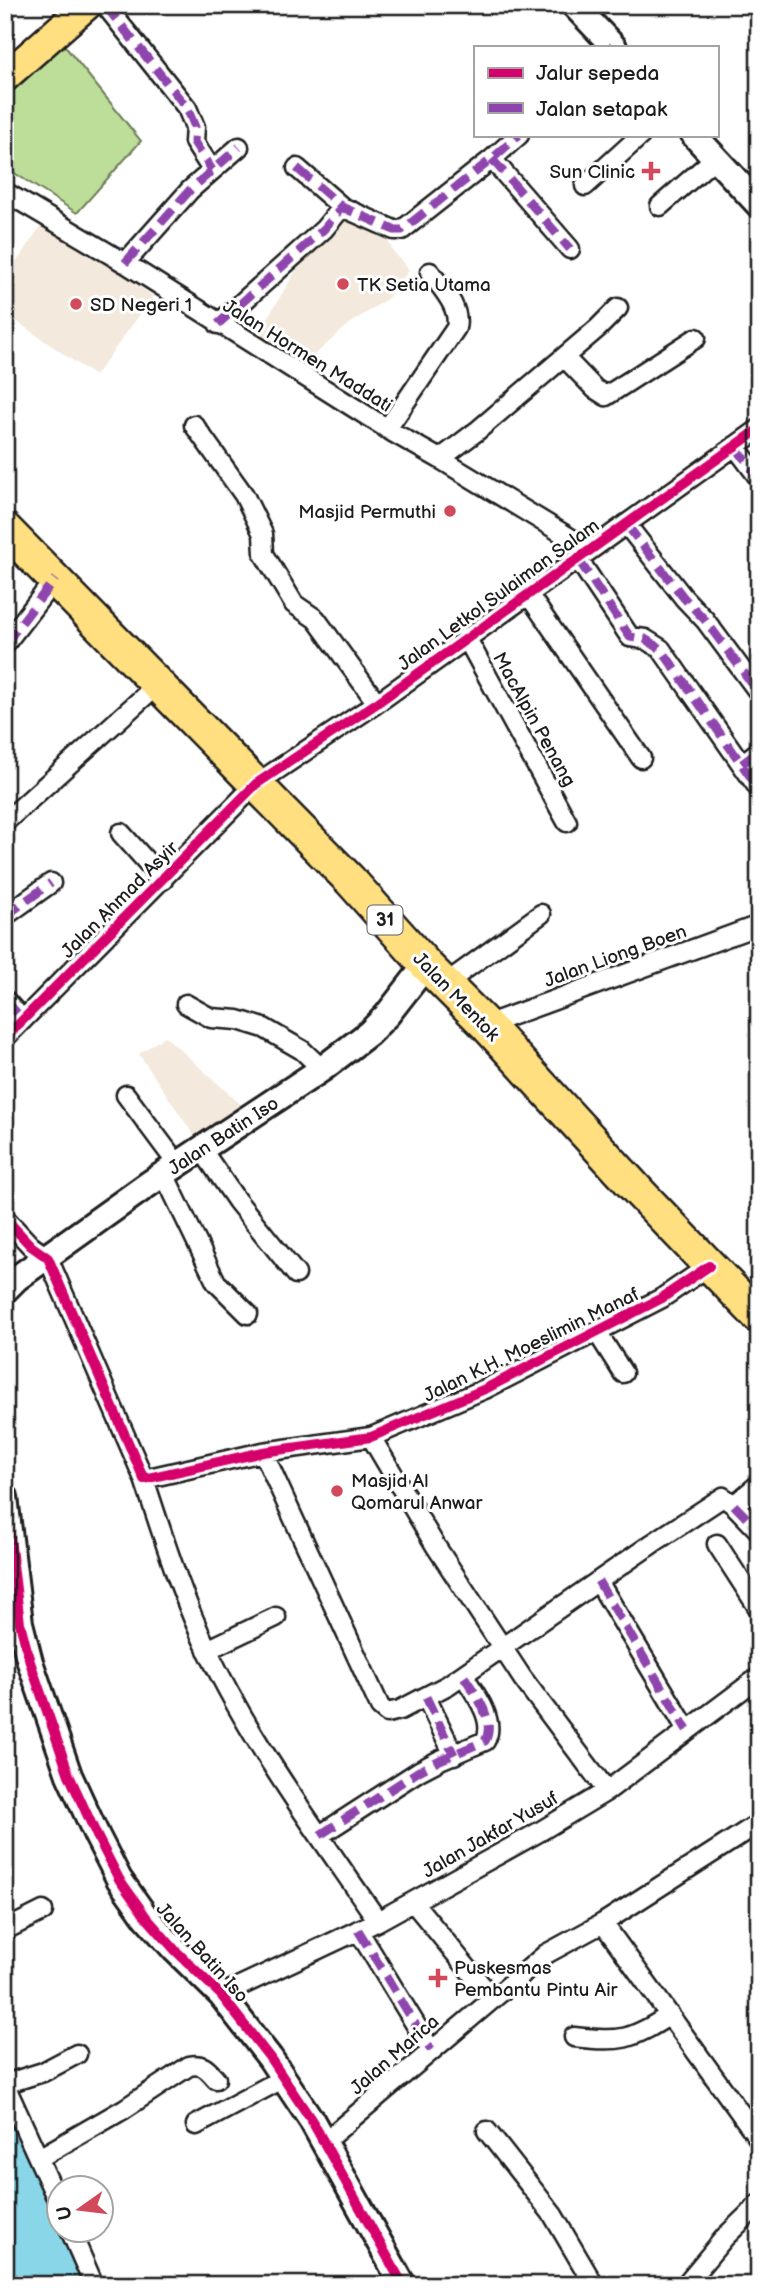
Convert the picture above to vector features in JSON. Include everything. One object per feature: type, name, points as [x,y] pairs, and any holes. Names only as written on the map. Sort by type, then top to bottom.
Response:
[{"type":"highway","name":"Jalan Mentok","points":[[5,529],[350,880],[759,1317]]},
{"type":"main road","points":[[5,77],[87,5]]},
{"type":"street","points":[[105,5],[187,108],[194,122],[194,142],[212,170]]},
{"type":"street","points":[[574,5],[612,46]]},
{"type":"street","points":[[298,168],[342,207],[394,230],[402,230],[518,136]]},
{"type":"street","points":[[585,186],[639,136]]},
{"type":"street","points":[[695,136],[759,205]]},
{"type":"street","points":[[125,263],[190,190],[239,147]]},
{"type":"street","points":[[660,206],[715,158]]},
{"type":"street","points":[[492,159],[570,249]]},
{"type":"street","name":"Jalan Hormen Maddati","points":[[5,192],[125,263],[218,324],[440,459],[584,555]]},
{"type":"street","points":[[218,324],[324,229],[342,207]]},
{"type":"street","points":[[387,429],[456,328],[456,312],[430,272]]},
{"type":"street","points":[[440,459],[477,431],[618,308]]},
{"type":"street","points":[[564,357],[595,389],[606,396],[696,338]]},
{"type":"street","points":[[194,425],[244,495],[263,534],[262,551],[294,604],[316,619],[377,703]]},
{"type":"street","name":"Jalan Letkol Sulaiman Salam","points":[[256,784],[377,703],[759,429]]},
{"type":"street","points":[[735,446],[759,478]]},
{"type":"street","points":[[626,524],[684,598],[705,620],[759,693]]},
{"type":"street","points":[[584,555],[630,637],[645,639],[661,649],[759,789]]},
{"type":"street","points":[[5,644],[55,579]]},
{"type":"street","points":[[528,594],[641,758]]},
{"type":"street","name":"MacAlpin Penang","points":[[466,637],[567,822]]},
{"type":"street","points":[[5,821],[159,684]]},
{"type":"street","points":[[741,764],[759,751]]},
{"type":"street","name":"Jalan Ahmad Asyir","points":[[5,1038],[256,784]]},
{"type":"street","points":[[121,833],[163,880]]},
{"type":"street","points":[[5,916],[51,883]]},
{"type":"street","points":[[436,974],[541,914]]},
{"type":"street","name":"Jalan Liong Boen","points":[[486,1025],[759,925]]},
{"type":"street","name":"Jalan Batin Iso","points":[[5,1290],[17,1278],[171,1169],[322,1069],[369,1033],[436,974]]},
{"type":"street","points":[[5,1000],[23,1020]]},
{"type":"street","points":[[186,1004],[211,1018],[238,1020],[264,1028],[302,1050],[322,1069]]},
{"type":"street","points":[[126,1095],[171,1169],[216,1282],[248,1314]]},
{"type":"street","points":[[202,1150],[237,1201],[296,1274]]},
{"type":"street","points":[[5,1218],[31,1246],[48,1258],[144,1479],[188,1608],[227,1690],[260,1746],[378,1921]]},
{"type":"street","name":"Jalan K.H. Moeslimin Manaf","points":[[144,1479],[263,1452],[371,1437],[485,1389],[662,1298],[709,1266]]},
{"type":"street","points":[[597,1332],[623,1373]]},
{"type":"street","points":[[371,1437],[435,1545],[523,1679],[607,1791]]},
{"type":"street","points":[[263,1452],[380,1707],[387,1713],[394,1713],[463,1675],[598,1581],[759,1483]]},
{"type":"street","name":"Jalan Batin Iso","points":[[5,1497],[20,1623],[50,1723],[69,1775],[97,1836],[126,1888],[146,1917],[175,1950],[222,1995],[284,2078],[324,2142],[403,2285]]},
{"type":"street","points":[[728,1502],[759,1531]]},
{"type":"street","points":[[717,1544],[759,1609]]},
{"type":"street","points":[[598,1581],[688,1730]]},
{"type":"street","points":[[207,1650],[276,1617]]},
{"type":"street","points":[[320,1835],[419,1771],[485,1741],[488,1736],[483,1707],[463,1675]]},
{"type":"street","name":"Jalan Jakfar Yusuf","points":[[222,1995],[378,1921],[539,1832],[607,1791],[759,1677]]},
{"type":"street","points":[[426,1697],[454,1755]]},
{"type":"street","points":[[759,1823],[603,1923],[759,2138]]},
{"type":"street","points":[[413,1902],[492,1998]]},
{"type":"street","points":[[5,1930],[43,1911]]},
{"type":"street","name":"Jalan Marica","points":[[324,2142],[547,1954],[603,1923]]},
{"type":"street","points":[[358,1930],[431,2050]]},
{"type":"street","points":[[575,2037],[618,2041],[647,2030],[670,2015]]},
{"type":"street","points":[[46,2174],[5,2085],[43,2072],[78,2054]]},
{"type":"street","points":[[39,2158],[124,2109],[189,2066],[204,2066],[216,2079]]},
{"type":"street","points":[[196,2125],[284,2078]]},
{"type":"street","points":[[487,2131],[553,2215],[594,2285]]},
{"type":"street","points":[[685,2285],[725,2237],[759,2204]]},
{"type":"street","points":[[76,2244],[94,2285]]},
{"type":"shaded area","name":"TK Setia Utama","points":[[335,216],[386,237],[393,251],[409,270],[388,298],[348,325],[304,364],[256,337],[306,254]]},
{"type":"shaded area","name":"SD Negeri 1","points":[[43,222],[153,296],[95,376],[5,313],[5,273],[22,255]]},
{"type":"shaded area","points":[[165,1036],[247,1110],[200,1144],[139,1054]]},
{"type":"green space","points":[[64,45],[141,141],[77,213],[5,167],[5,98]]},
{"type":"water","points":[[5,2097],[46,2196],[46,2244],[66,2244],[85,2285],[5,2285]]},
{"type":"marked path","points":[[105,5],[187,108],[195,127],[194,142],[212,170]]},
{"type":"marked path","points":[[297,168],[342,207],[394,230],[402,230],[518,136]]},
{"type":"marked path","points":[[125,263],[190,190],[239,147]]},
{"type":"marked path","points":[[492,159],[570,249]]},
{"type":"marked path","points":[[218,324],[324,229],[342,207]]},
{"type":"marked path","points":[[735,446],[759,478]]},
{"type":"marked path","points":[[626,524],[684,598],[705,620],[759,693]]},
{"type":"marked path","points":[[578,559],[630,637],[645,639],[661,649],[759,789]]},
{"type":"marked path","points":[[5,644],[55,579]]},
{"type":"marked path","points":[[742,764],[759,751]]},
{"type":"marked path","points":[[5,916],[51,883]]},
{"type":"marked path","points":[[5,1000],[23,1020]]},
{"type":"marked path","points":[[734,1505],[759,1531]]},
{"type":"marked path","points":[[598,1581],[687,1730]]},
{"type":"marked path","points":[[320,1835],[419,1771],[485,1741],[488,1733],[486,1716],[463,1675]]},
{"type":"marked path","points":[[426,1697],[454,1755]]},
{"type":"marked path","points":[[358,1930],[431,2050]]},
{"type":"cycle path","points":[[5,1038],[256,784],[377,703],[759,429]]},
{"type":"cycle path","points":[[5,1218],[31,1246],[48,1258],[144,1479],[263,1452],[371,1437],[485,1389],[662,1298],[709,1266]]},
{"type":"cycle path","points":[[5,1497],[20,1623],[30,1662],[69,1775],[97,1836],[119,1879],[146,1917],[221,1995],[270,2058],[312,2121],[403,2285]]},
{"type":"place","name":"Sun Clinic","points":[[651,171]]},
{"type":"place","name":"TK Setia Utama","points":[[343,284]]},
{"type":"place","name":"SD Negeri 1","points":[[76,304]]},
{"type":"place","name":"Masjid Permuthi","points":[[450,511]]},
{"type":"place","name":"Masjid Al Qomarul Anwar","points":[[337,1491]]},
{"type":"place","name":"Puskesmas Pembantu Pintu Air","points":[[438,1978]]}]
